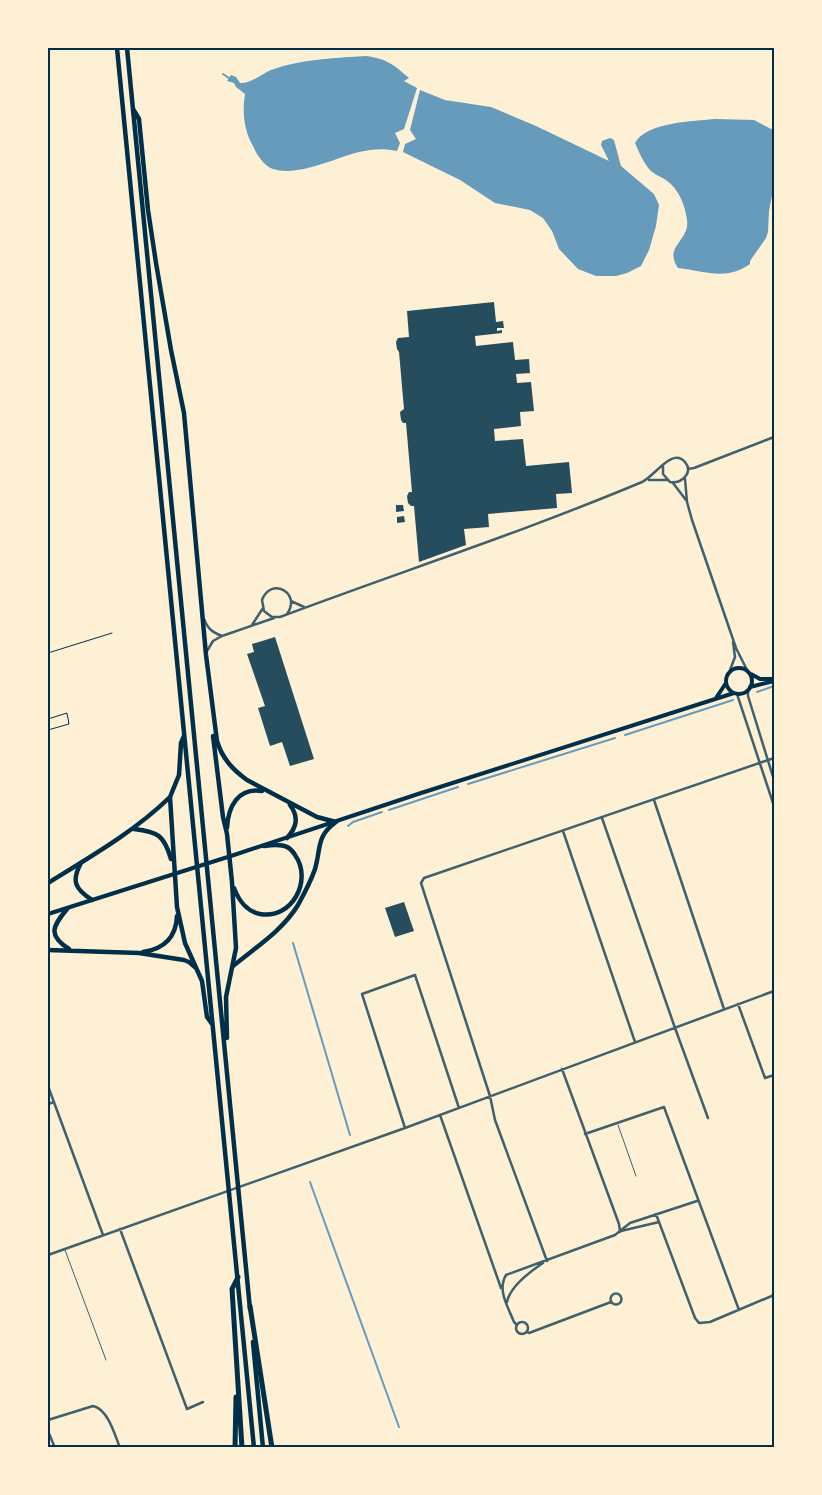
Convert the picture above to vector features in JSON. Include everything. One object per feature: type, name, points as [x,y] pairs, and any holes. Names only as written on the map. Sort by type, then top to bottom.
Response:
[{"type":"highway","points":[[117,48],[254,1448]]},
{"type":"highway","points":[[127,48],[240,1194],[263,1448]]},
{"type":"highway","points":[[133,108],[139,119],[155,254],[184,413],[202,616],[216,741],[220,751],[236,772],[290,804],[321,819],[336,822]]},
{"type":"highway","points":[[211,698],[215,758],[227,834],[232,882],[236,948],[226,997],[227,1067]]},
{"type":"highway","points":[[185,735],[181,742],[179,775],[170,798],[173,867],[177,907],[185,943],[199,971],[207,1017],[213,1026]]},
{"type":"highway","points":[[227,834],[228,813],[235,801],[247,792],[259,790],[267,792]]},
{"type":"highway","points":[[48,883],[134,829],[170,798]]},
{"type":"highway","points":[[287,838],[294,829],[296,822],[295,813],[290,804]]},
{"type":"highway","points":[[233,966],[270,937],[294,910],[314,872],[322,835],[336,822]]},
{"type":"highway","points":[[134,829],[158,835],[167,844],[173,867]]},
{"type":"highway","points":[[232,882],[238,900],[254,912],[264,915],[274,914],[293,901],[302,880],[299,860],[288,847],[264,846]]},
{"type":"highway","points":[[81,862],[75,873],[75,881],[78,888],[92,900]]},
{"type":"highway","points":[[139,952],[158,948],[170,938],[176,925],[177,907]]},
{"type":"highway","points":[[67,909],[56,923],[54,933],[58,942],[70,950]]},
{"type":"highway","points":[[48,950],[139,952],[184,960],[194,965],[199,971]]},
{"type":"highway","points":[[238,1277],[232,1289],[242,1448]]},
{"type":"highway","points":[[250,1306],[272,1448]]},
{"type":"highway","points":[[235,1448],[238,1384]]},
{"type":"main road","points":[[736,694],[728,689],[726,684],[726,676],[730,670],[740,667],[760,679],[774,680]]},
{"type":"main road","points":[[749,689],[752,682],[751,674]]},
{"type":"main road","points":[[48,914],[234,856],[714,699],[744,693],[749,689],[774,680]]},
{"type":"main road","points":[[714,699],[721,693],[726,684]]},
{"type":"street","points":[[688,469],[774,437]]},
{"type":"street","points":[[206,655],[213,641],[222,636],[275,617],[283,616],[568,513],[647,480],[667,460],[672,458],[678,458],[684,462],[688,469]]},
{"type":"street","points":[[663,466],[663,474],[668,480]]},
{"type":"street","points":[[688,469],[685,477],[687,502],[736,648],[747,670]]},
{"type":"street","points":[[647,480],[678,482],[685,477]]},
{"type":"street","points":[[673,482],[687,502]]},
{"type":"street","points":[[252,625],[263,608],[264,596],[272,589],[284,591],[291,601],[306,607]]},
{"type":"street","points":[[287,614],[291,601]]},
{"type":"street","points":[[263,608],[268,615],[275,617]]},
{"type":"street","points":[[202,616],[213,633],[222,636]]},
{"type":"street","points":[[730,670],[735,658],[732,633]]},
{"type":"street","points":[[749,689],[748,696],[774,780]]},
{"type":"street","points":[[736,694],[761,763],[774,806]]},
{"type":"street","points":[[547,1261],[495,1120],[490,1096],[421,883],[424,878],[774,758]]},
{"type":"street","points":[[654,800],[724,1010]]},
{"type":"street","points":[[602,818],[708,1118]]},
{"type":"street","points":[[563,831],[636,1042]]},
{"type":"street","points":[[405,1128],[362,994],[415,975],[460,1108]]},
{"type":"street","points":[[48,1255],[460,1108],[774,990]]},
{"type":"street","points":[[738,1004],[765,1078],[774,1075]]},
{"type":"street","points":[[562,1069],[619,1224],[620,1232]]},
{"type":"street","points":[[48,1086],[103,1235]]},
{"type":"street","points":[[48,1104],[54,1102]]},
{"type":"street","points":[[585,1134],[664,1107],[738,1310]]},
{"type":"street","points":[[440,1115],[501,1288],[514,1322],[517,1325],[518,1333],[529,1333],[611,1302],[612,1303],[616,1305],[620,1304],[622,1301],[621,1296],[618,1294],[613,1295],[611,1298],[612,1303]]},
{"type":"street","points":[[501,1288],[502,1281],[506,1275],[615,1235],[630,1223],[698,1201]]},
{"type":"street","points":[[656,1214],[697,1322],[706,1323],[774,1295]]},
{"type":"street","points":[[620,1232],[659,1222]]},
{"type":"street","points":[[120,1229],[187,1409],[202,1402]]},
{"type":"street","points":[[507,1302],[507,1298],[517,1285],[537,1267],[547,1261]]},
{"type":"street","points":[[517,1325],[523,1322],[526,1324],[527,1332]]},
{"type":"street","points":[[48,1420],[93,1406],[97,1407],[107,1417],[120,1448]]},
{"type":"street","points":[[48,1416],[48,1429],[55,1448]]},
{"type":"lane","points":[[617,1123],[636,1176]]},
{"type":"lane","points":[[65,1249],[106,1360]]},
{"type":"path","points":[[48,653],[112,633]]},
{"type":"path","points":[[48,719],[66,712],[70,724],[48,730]]},
{"type":"water","points":[[366,56],[385,61],[394,66],[409,78],[404,81],[417,88],[404,129],[395,133],[400,143],[397,151],[383,149],[364,151],[294,171],[273,169],[264,163],[250,140],[246,127],[244,114],[245,94],[234,83],[227,81],[231,75],[236,77],[240,83],[244,83],[271,70],[294,63]]},
{"type":"water","points":[[420,90],[445,100],[491,107],[609,161],[601,145],[602,141],[610,138],[614,140],[621,166],[654,194],[659,205],[656,226],[649,250],[641,266],[616,276],[596,276],[578,269],[559,249],[552,231],[543,218],[530,210],[495,203],[460,180],[403,152],[405,144],[416,139],[410,130]]},
{"type":"water","points":[[716,119],[754,120],[773,130],[774,143],[774,185],[766,238],[750,261],[750,264],[724,274],[678,268],[674,260],[675,249],[687,227],[683,203],[671,184],[650,170],[641,157],[635,143],[641,136],[660,127],[684,122]]},
{"type":"building","points":[[494,302],[496,322],[503,321],[504,328],[497,328],[497,331],[502,330],[502,333],[475,336],[476,346],[513,342],[515,360],[529,359],[530,373],[516,374],[517,383],[531,382],[534,411],[520,412],[521,426],[494,429],[495,441],[523,439],[526,466],[569,462],[572,493],[556,494],[557,508],[488,514],[489,527],[464,529],[466,545],[419,562],[414,506],[408,503],[407,496],[409,492],[412,492],[406,423],[403,423],[401,420],[400,412],[404,409],[399,352],[396,342],[398,338],[409,337],[407,311]]},
{"type":"building","points":[[396,505],[403,505],[404,511],[396,512]]},
{"type":"building","points":[[404,516],[405,522],[397,523],[397,517]]},
{"type":"building","points":[[275,637],[314,759],[290,766],[282,742],[270,746],[258,708],[265,706],[247,654],[254,652],[252,644]]},
{"type":"building","points":[[404,902],[414,931],[395,937],[385,908]]},
{"type":"waterway","points":[[223,74],[229,78]]},
{"type":"waterway","points":[[757,692],[774,686]]},
{"type":"waterway","points":[[625,735],[733,700]]},
{"type":"waterway","points":[[468,784],[615,738]]},
{"type":"waterway","points":[[389,810],[458,787]]},
{"type":"waterway","points":[[348,826],[353,822],[382,812]]},
{"type":"waterway","points":[[293,943],[350,1135]]},
{"type":"waterway","points":[[310,1182],[399,1427]]}]
